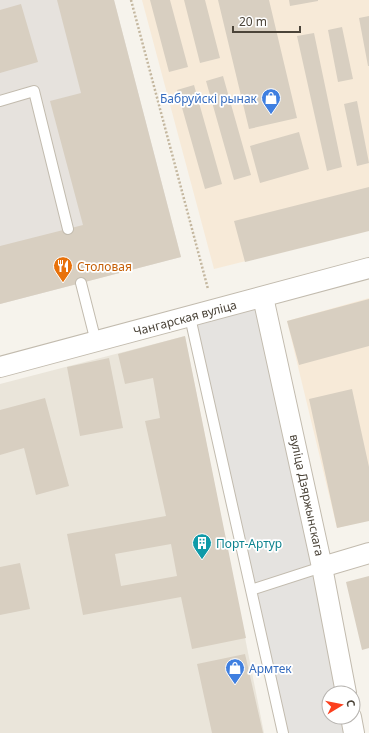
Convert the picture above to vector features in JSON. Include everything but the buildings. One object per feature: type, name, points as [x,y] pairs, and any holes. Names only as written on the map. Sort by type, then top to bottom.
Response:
[{"type":"street","name":"Чангарская вуліца","points":[[0,367],[369,268]]},
{"type":"street","name":"вуліца Дзяржынскага","points":[[263,297],[322,567],[344,685]]},
{"type":"street","points":[[322,567],[369,553]]},
{"type":"lane","points":[[0,101],[34,91],[68,229]]},
{"type":"lane","points":[[81,283],[96,342]]},
{"type":"lane","points":[[190,317],[283,733]]},
{"type":"lane","points":[[251,590],[322,567]]},
{"type":"path","points":[[131,0],[214,310]]},
{"type":"shaded area","points":[[0,0],[114,0],[181,257],[0,304]]},
{"type":"shaded area","name":"Бабруйскі рынак","points":[[142,0],[369,0],[369,230],[214,269]]},
{"type":"shaded area","points":[[263,297],[344,685],[321,685],[321,725],[352,725],[354,733],[283,733],[190,317]]},
{"type":"shaded area","points":[[369,298],[369,520],[337,528],[287,321]]},
{"type":"shaded area","points":[[185,336],[264,733],[0,733],[0,384]]},
{"type":"place","name":"Бабруйскі рынак","points":[[271,115]]},
{"type":"place","name":"Столовая","points":[[63,283]]},
{"type":"place","name":"Порт-Артур","points":[[202,560]]},
{"type":"place","name":"Армтек","points":[[235,685]]}]
